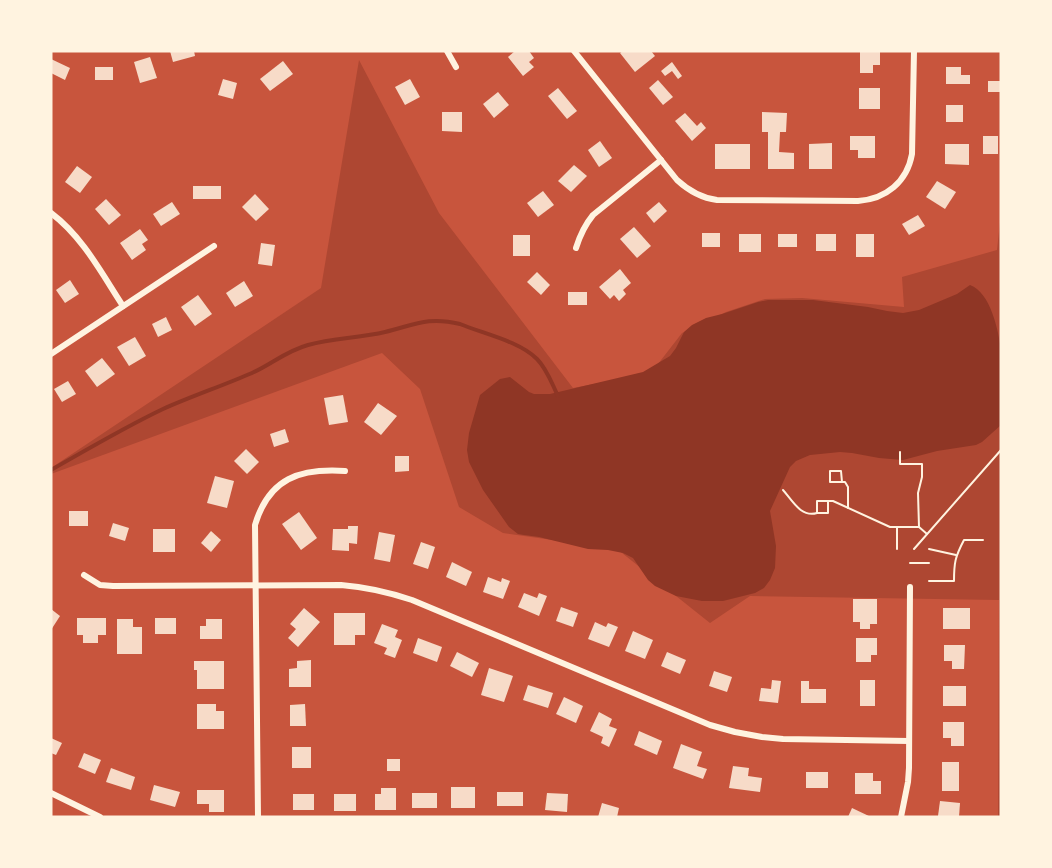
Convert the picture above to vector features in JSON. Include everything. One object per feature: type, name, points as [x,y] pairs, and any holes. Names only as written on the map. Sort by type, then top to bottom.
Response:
[{"type":"street","points":[[447,51],[456,67]]},
{"type":"street","points":[[573,51],[677,180],[699,196],[712,200],[858,201],[881,196],[895,187],[909,166],[912,154],[914,51]]},
{"type":"street","points":[[576,249],[580,234],[593,215],[661,160]]},
{"type":"street","points":[[51,213],[73,233],[86,249],[123,306]]},
{"type":"street","points":[[51,354],[214,246]]},
{"type":"street","points":[[258,817],[255,525],[266,499],[274,489],[293,476],[324,470],[345,471]]},
{"type":"street","points":[[84,575],[100,585],[113,586],[341,585],[387,592],[412,600],[710,725],[735,732],[783,739],[909,741]]},
{"type":"street","points":[[901,817],[908,782],[910,587]]},
{"type":"street","points":[[51,793],[100,817]]},
{"type":"path","points":[[914,549],[1001,450]]},
{"type":"path","points":[[900,452],[900,464],[922,464],[918,493],[919,527]]},
{"type":"path","points":[[842,482],[841,471],[830,471],[830,482],[842,482],[845,482],[848,487],[848,508]]},
{"type":"path","points":[[783,490],[801,510],[811,515],[828,513],[828,501]]},
{"type":"path","points":[[817,513],[817,501],[833,501],[890,527],[919,527],[927,534]]},
{"type":"path","points":[[897,527],[897,549]]},
{"type":"path","points":[[929,581],[954,581],[956,555],[964,540],[984,540]]},
{"type":"path","points":[[929,549],[956,555]]},
{"type":"path","points":[[910,563],[929,563]]},
{"type":"shaded area","points":[[359,60],[439,213],[573,388],[651,373],[682,333],[726,312],[765,299],[802,298],[904,307],[902,277],[997,250],[1001,213],[1001,817],[998,817],[999,600],[750,596],[710,623],[617,549],[503,533],[459,507],[420,389],[382,353],[51,474],[51,468],[321,288]]},
{"type":"shaded area","points":[[970,285],[977,289],[988,304],[998,332],[1001,349],[1001,425],[976,445],[937,451],[903,460],[840,452],[810,455],[796,461],[790,467],[770,511],[776,546],[775,568],[764,588],[755,593],[723,601],[702,601],[676,596],[655,586],[633,558],[623,553],[588,549],[518,534],[509,527],[483,490],[469,462],[467,450],[469,433],[480,395],[500,379],[510,377],[529,392],[550,394],[643,372],[670,356],[684,332],[692,325],[706,318],[768,300],[813,300],[903,313],[919,310],[957,294]]},
{"type":"building","points":[[170,51],[194,51],[195,56],[173,62]]},
{"type":"building","points":[[515,51],[529,51],[534,58],[529,62],[534,67],[523,76],[508,57]]},
{"type":"building","points":[[623,51],[651,51],[655,56],[635,72],[620,53]]},
{"type":"building","points":[[860,51],[880,51],[880,65],[873,65],[873,73],[860,73]]},
{"type":"building","points":[[150,57],[157,78],[140,83],[134,62]]},
{"type":"building","points":[[51,59],[70,68],[65,80],[51,73]]},
{"type":"building","points":[[283,61],[293,74],[270,91],[260,79]]},
{"type":"building","points":[[672,62],[682,76],[678,79],[672,71],[665,76],[661,71]]},
{"type":"building","points":[[95,67],[113,67],[113,80],[95,80]]},
{"type":"building","points":[[946,67],[961,67],[961,75],[970,75],[970,84],[946,84]]},
{"type":"building","points":[[223,79],[237,83],[233,99],[218,95]]},
{"type":"building","points":[[410,79],[420,97],[405,105],[395,87]]},
{"type":"building","points":[[658,80],[673,97],[663,105],[649,88]]},
{"type":"building","points":[[988,81],[1001,81],[1001,92],[988,92]]},
{"type":"building","points":[[558,88],[577,111],[567,119],[548,96]]},
{"type":"building","points":[[859,88],[880,88],[880,109],[859,109]]},
{"type":"building","points":[[498,92],[509,105],[494,118],[483,104]]},
{"type":"building","points":[[946,105],[963,105],[963,122],[946,122]]},
{"type":"building","points":[[442,112],[462,112],[462,132],[442,131]]},
{"type":"building","points":[[762,112],[787,113],[786,132],[780,132],[779,152],[794,153],[794,169],[768,169],[768,132],[762,132]]},
{"type":"building","points":[[685,113],[697,126],[701,122],[706,128],[692,141],[675,121]]},
{"type":"building","points":[[850,136],[875,136],[875,158],[858,158],[858,150],[850,150]]},
{"type":"building","points":[[983,136],[998,136],[998,154],[983,154]]},
{"type":"building","points":[[600,141],[612,158],[599,167],[588,150]]},
{"type":"building","points":[[832,143],[832,169],[809,169],[809,144]]},
{"type":"building","points":[[715,144],[750,144],[750,169],[715,169]]},
{"type":"building","points":[[945,144],[969,144],[969,165],[945,164]]},
{"type":"building","points":[[574,165],[587,176],[571,192],[558,181]]},
{"type":"building","points":[[77,166],[92,177],[80,193],[65,182]]},
{"type":"building","points":[[937,181],[956,192],[945,209],[926,197]]},
{"type":"building","points":[[193,186],[221,186],[221,199],[193,199]]},
{"type":"building","points":[[543,191],[554,205],[538,217],[527,203]]},
{"type":"building","points":[[255,194],[269,209],[256,221],[242,207]]},
{"type":"building","points":[[106,199],[121,215],[109,225],[95,209]]},
{"type":"building","points":[[172,202],[180,214],[161,226],[153,214]]},
{"type":"building","points":[[659,202],[667,211],[654,223],[646,213]]},
{"type":"building","points":[[918,215],[925,226],[909,235],[902,224]]},
{"type":"building","points":[[634,227],[651,246],[637,258],[620,239]]},
{"type":"building","points":[[140,229],[148,240],[142,244],[146,250],[132,260],[120,243]]},
{"type":"building","points":[[702,233],[720,233],[720,247],[702,247]]},
{"type":"building","points":[[739,234],[761,234],[761,252],[739,252]]},
{"type":"building","points":[[778,234],[797,234],[797,247],[778,247]]},
{"type":"building","points":[[816,234],[836,234],[836,251],[816,251]]},
{"type":"building","points":[[856,234],[874,234],[874,257],[856,257]]},
{"type":"building","points":[[513,235],[530,235],[530,256],[513,256]]},
{"type":"building","points":[[261,243],[275,245],[272,266],[258,264]]},
{"type":"building","points":[[620,269],[631,283],[623,290],[626,294],[619,301],[614,295],[610,299],[599,287]]},
{"type":"building","points":[[537,272],[550,285],[541,295],[527,282]]},
{"type":"building","points":[[70,280],[79,294],[65,303],[56,290]]},
{"type":"building","points":[[244,281],[253,296],[235,307],[226,293]]},
{"type":"building","points":[[568,292],[587,292],[587,305],[568,305]]},
{"type":"building","points":[[198,295],[212,314],[195,326],[181,307]]},
{"type":"building","points":[[166,317],[172,330],[158,337],[152,324]]},
{"type":"building","points":[[135,337],[146,356],[129,366],[117,347]]},
{"type":"building","points":[[102,358],[115,374],[97,387],[85,371]]},
{"type":"building","points":[[68,381],[76,394],[62,402],[54,389]]},
{"type":"building","points":[[343,395],[348,422],[329,425],[324,398]]},
{"type":"building","points":[[378,403],[397,416],[381,435],[364,422]]},
{"type":"building","points":[[285,429],[289,442],[274,447],[270,434]]},
{"type":"building","points":[[246,449],[259,462],[247,474],[234,461]]},
{"type":"building","points":[[395,456],[409,456],[409,471],[395,472]]},
{"type":"building","points":[[215,476],[234,481],[227,508],[207,503]]},
{"type":"building","points":[[69,511],[88,511],[88,526],[69,526]]},
{"type":"building","points":[[299,512],[317,538],[301,550],[282,524]]},
{"type":"building","points":[[113,523],[129,528],[125,541],[109,536]]},
{"type":"building","points":[[348,526],[358,526],[357,544],[349,543],[349,551],[332,550],[333,529],[348,529]]},
{"type":"building","points":[[153,529],[175,529],[175,552],[153,552]]},
{"type":"building","points":[[211,531],[221,540],[211,552],[201,543]]},
{"type":"building","points":[[379,532],[395,535],[390,562],[374,559]]},
{"type":"building","points":[[421,542],[435,547],[428,569],[413,564]]},
{"type":"building","points":[[452,562],[472,572],[466,586],[446,577]]},
{"type":"building","points":[[488,577],[501,582],[502,578],[510,581],[503,599],[483,592]]},
{"type":"building","points":[[524,593],[537,598],[539,593],[547,596],[539,616],[518,607]]},
{"type":"building","points":[[853,599],[877,599],[877,624],[870,624],[870,629],[860,629],[860,622],[853,622]]},
{"type":"building","points":[[561,607],[578,613],[573,627],[556,621]]},
{"type":"building","points":[[304,608],[320,622],[298,647],[288,638],[296,629],[290,624]]},
{"type":"building","points":[[943,608],[970,608],[970,629],[943,629]]},
{"type":"building","points":[[51,609],[60,616],[51,630]]},
{"type":"building","points":[[334,613],[365,613],[365,635],[355,635],[355,645],[334,645]]},
{"type":"building","points":[[77,618],[106,618],[106,635],[98,635],[98,643],[83,643],[83,635],[77,635]]},
{"type":"building","points":[[155,618],[176,618],[176,634],[155,634]]},
{"type":"building","points":[[117,619],[133,619],[133,627],[142,627],[142,654],[117,654]]},
{"type":"building","points":[[206,619],[222,619],[222,639],[200,639],[200,626],[206,626]]},
{"type":"building","points":[[595,622],[606,627],[608,623],[618,627],[609,647],[588,639]]},
{"type":"building","points":[[382,624],[398,630],[395,637],[402,640],[395,658],[384,654],[387,648],[374,643]]},
{"type":"building","points":[[633,631],[653,640],[645,659],[625,651]]},
{"type":"building","points":[[418,638],[442,647],[437,662],[413,653]]},
{"type":"building","points":[[856,638],[877,638],[877,655],[871,655],[871,662],[856,662]]},
{"type":"building","points":[[944,645],[965,645],[964,669],[952,669],[952,661],[944,661]]},
{"type":"building","points":[[457,652],[479,663],[472,677],[450,666]]},
{"type":"building","points":[[667,652],[686,660],[680,674],[661,666]]},
{"type":"building","points":[[311,660],[311,687],[289,687],[289,669],[297,668],[297,661]]},
{"type":"building","points":[[194,661],[224,661],[224,689],[197,689],[197,670],[194,670]]},
{"type":"building","points":[[489,668],[513,676],[504,702],[481,695]]},
{"type":"building","points":[[714,671],[732,677],[727,692],[709,686]]},
{"type":"building","points":[[772,680],[781,681],[778,703],[759,701],[761,688],[771,689]]},
{"type":"building","points":[[860,680],[875,680],[875,706],[860,706]]},
{"type":"building","points":[[801,681],[809,681],[809,689],[826,689],[826,703],[801,703]]},
{"type":"building","points":[[528,685],[553,693],[548,708],[523,700]]},
{"type":"building","points":[[943,686],[966,686],[966,706],[943,706]]},
{"type":"building","points":[[564,697],[583,706],[576,723],[556,714]]},
{"type":"building","points":[[197,704],[216,704],[216,711],[224,711],[224,729],[197,729]]},
{"type":"building","points":[[305,704],[306,726],[290,726],[290,705]]},
{"type":"building","points":[[599,712],[612,719],[609,726],[617,729],[609,747],[601,743],[603,737],[590,731]]},
{"type":"building","points":[[943,722],[964,722],[964,746],[951,746],[951,738],[943,738]]},
{"type":"building","points":[[639,731],[662,741],[657,755],[634,745]]},
{"type":"building","points":[[51,738],[62,743],[56,755],[51,753]]},
{"type":"building","points":[[681,744],[702,752],[697,766],[707,769],[703,779],[673,768]]},
{"type":"building","points":[[292,747],[311,747],[311,768],[292,768]]},
{"type":"building","points":[[84,753],[101,760],[95,774],[78,767]]},
{"type":"building","points":[[387,759],[400,759],[400,771],[387,771]]},
{"type":"building","points":[[942,762],[959,762],[959,791],[942,791]]},
{"type":"building","points":[[733,766],[749,768],[748,776],[762,778],[760,792],[729,788]]},
{"type":"building","points":[[111,768],[135,777],[131,790],[106,782]]},
{"type":"building","points":[[806,772],[828,772],[828,788],[806,788]]},
{"type":"building","points":[[855,773],[873,773],[873,781],[881,781],[881,794],[855,794]]},
{"type":"building","points":[[154,785],[180,792],[175,807],[150,800]]},
{"type":"building","points":[[451,787],[475,787],[475,808],[451,808]]},
{"type":"building","points":[[381,788],[396,788],[396,810],[375,810],[375,794],[381,794]]},
{"type":"building","points":[[197,790],[224,790],[224,812],[209,812],[209,804],[197,804]]},
{"type":"building","points":[[497,792],[523,792],[523,806],[497,806]]},
{"type":"building","points":[[412,793],[437,793],[437,808],[412,808]]},
{"type":"building","points":[[547,793],[568,794],[567,812],[545,810]]},
{"type":"building","points":[[293,794],[314,794],[314,810],[293,810]]},
{"type":"building","points":[[334,794],[356,794],[356,811],[334,811]]},
{"type":"building","points":[[940,801],[960,803],[959,817],[938,816]]},
{"type":"building","points":[[602,803],[619,808],[617,817],[598,817]]},
{"type":"building","points":[[852,808],[871,817],[848,817]]},
{"type":"waterway","points":[[51,470],[149,416],[252,373],[300,348],[327,341],[376,334],[421,322],[439,321],[460,324],[521,347],[541,363],[558,396]]}]
